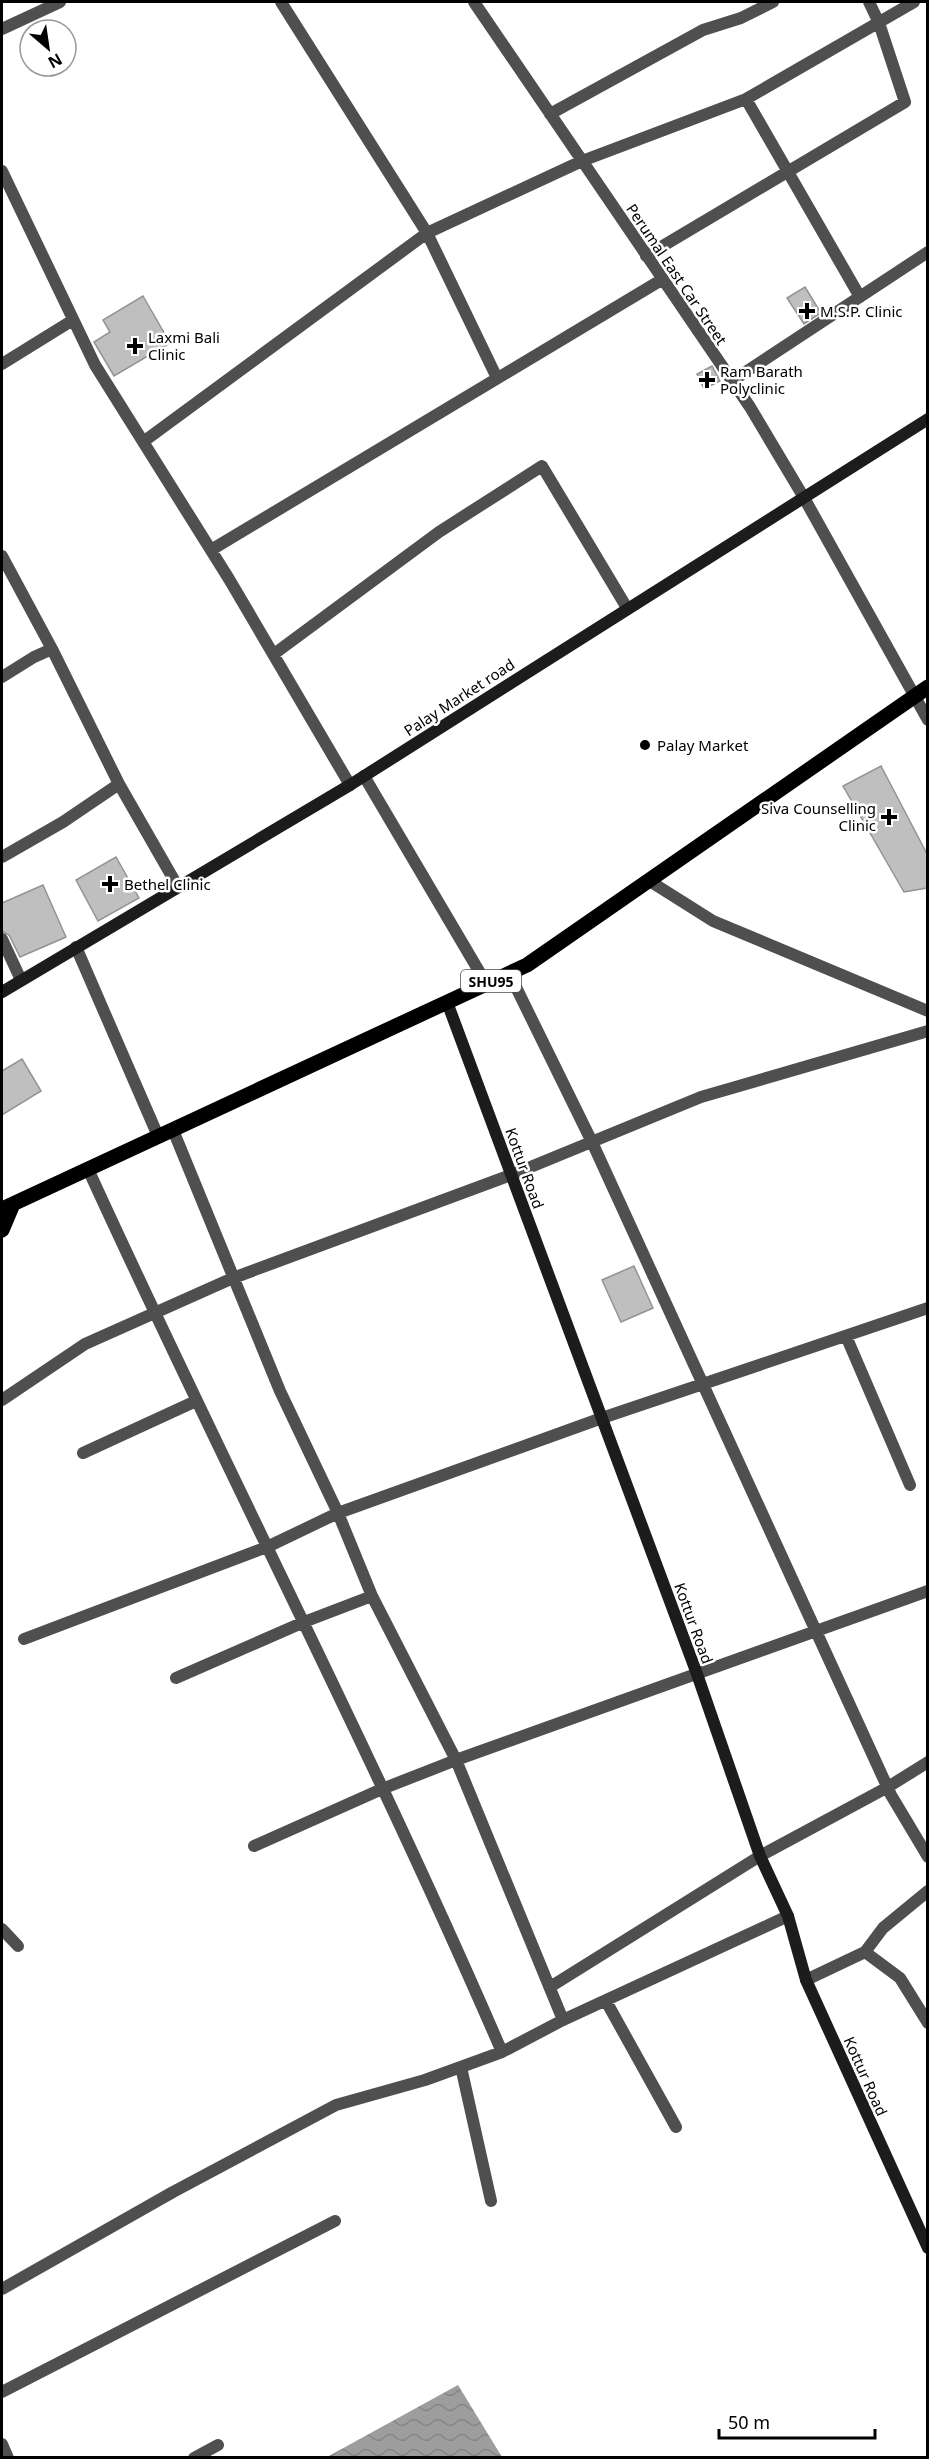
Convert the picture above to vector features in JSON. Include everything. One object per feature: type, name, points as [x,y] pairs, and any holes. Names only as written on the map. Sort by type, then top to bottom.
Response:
[{"type":"main road","name":"SHU95","points":[[7,1207],[527,965],[927,687]]},
{"type":"main road","points":[[2,1230],[7,1207]]},
{"type":"street","points":[[2,29],[60,2]]},
{"type":"street","points":[[281,2],[427,233],[497,378]]},
{"type":"street","name":"Perumal East Car Street","points":[[474,2],[732,381],[803,496],[927,720]]},
{"type":"street","points":[[550,114],[703,30],[741,18],[773,2]]},
{"type":"street","points":[[646,256],[905,102],[879,23],[869,2]]},
{"type":"street","points":[[143,442],[427,233],[582,161],[746,99],[914,2]]},
{"type":"street","points":[[746,99],[860,297]]},
{"type":"street","points":[[2,171],[95,365],[211,550],[350,785]]},
{"type":"street","points":[[732,381],[927,252]]},
{"type":"street","points":[[211,550],[663,279]]},
{"type":"street","points":[[2,364],[73,320]]},
{"type":"street","name":"Palay Market road","points":[[2,992],[350,785],[927,419]]},
{"type":"street","points":[[273,654],[439,532],[542,466],[627,608]]},
{"type":"street","points":[[2,556],[120,784],[178,887]]},
{"type":"street","points":[[2,677],[34,657],[52,650]]},
{"type":"street","points":[[364,776],[486,983]]},
{"type":"street","points":[[2,857],[63,822],[120,784]]},
{"type":"street","points":[[648,880],[713,921],[927,1011]]},
{"type":"street","points":[[2,939],[21,980]]},
{"type":"street","points":[[76,947],[158,1136]]},
{"type":"street","points":[[509,973],[592,1142],[888,1787],[927,1857]]},
{"type":"street","name":"Kottur Road","points":[[447,1002],[697,1674],[760,1856],[788,1916],[806,1980],[927,2248]]},
{"type":"street","points":[[2,1400],[85,1344],[233,1278],[512,1175],[701,1097],[927,1031]]},
{"type":"street","points":[[172,1130],[280,1391],[338,1513],[372,1596],[456,1760],[563,2020]]},
{"type":"street","points":[[88,1169],[154,1314],[304,1622],[502,2052]]},
{"type":"street","points":[[24,1639],[267,1547],[338,1513],[602,1418],[927,1308]]},
{"type":"street","points":[[846,1336],[910,1485]]},
{"type":"street","points":[[83,1453],[196,1401]]},
{"type":"street","points":[[254,1846],[382,1789],[456,1760],[927,1591]]},
{"type":"street","points":[[176,1678],[304,1622],[372,1596]]},
{"type":"street","points":[[550,1987],[760,1856],[888,1787],[927,1762]]},
{"type":"street","points":[[806,1980],[865,1952],[883,1928],[927,1891]]},
{"type":"street","points":[[2,2289],[173,2192],[336,2105],[425,2080],[502,2052],[563,2020],[788,1916]]},
{"type":"street","points":[[2,1929],[18,1946]]},
{"type":"street","points":[[865,1952],[900,1978],[927,2023]]},
{"type":"street","points":[[606,2001],[676,2127]]},
{"type":"street","points":[[461,2067],[491,2201]]},
{"type":"street","points":[[2,2392],[335,2221]]},
{"type":"street","points":[[2,2444],[8,2457]]},
{"type":"street","points":[[194,2457],[218,2445]]},
{"type":"water","points":[[458,2385],[502,2457],[327,2457]]},
{"type":"building","points":[[805,287],[821,313],[804,324],[787,298]]},
{"type":"building","points":[[143,296],[170,343],[114,376],[94,342],[110,332],[103,320]]},
{"type":"building","points":[[712,366],[720,381],[704,389],[697,374]]},
{"type":"building","points":[[881,766],[927,854],[927,888],[904,892],[843,786]]},
{"type":"building","points":[[116,857],[139,898],[98,921],[76,880]]},
{"type":"building","points":[[43,885],[66,937],[20,957],[9,935],[2,931],[2,903]]},
{"type":"building","points":[[22,1059],[41,1091],[2,1115],[2,1071]]},
{"type":"building","points":[[634,1266],[653,1308],[621,1322],[602,1280]]},
{"type":"place","name":"M.S.P. Clinic","points":[[807,311]]},
{"type":"place","name":"Laxmi Bali Clinic","points":[[135,346]]},
{"type":"place","name":"Ram Barath Polyclinic","points":[[707,380]]},
{"type":"place","name":"Palay Market","points":[[645,745]]},
{"type":"place","name":"Siva Counselling Clinic","points":[[889,817]]},
{"type":"place","name":"Bethel Clinic","points":[[110,884]]}]
